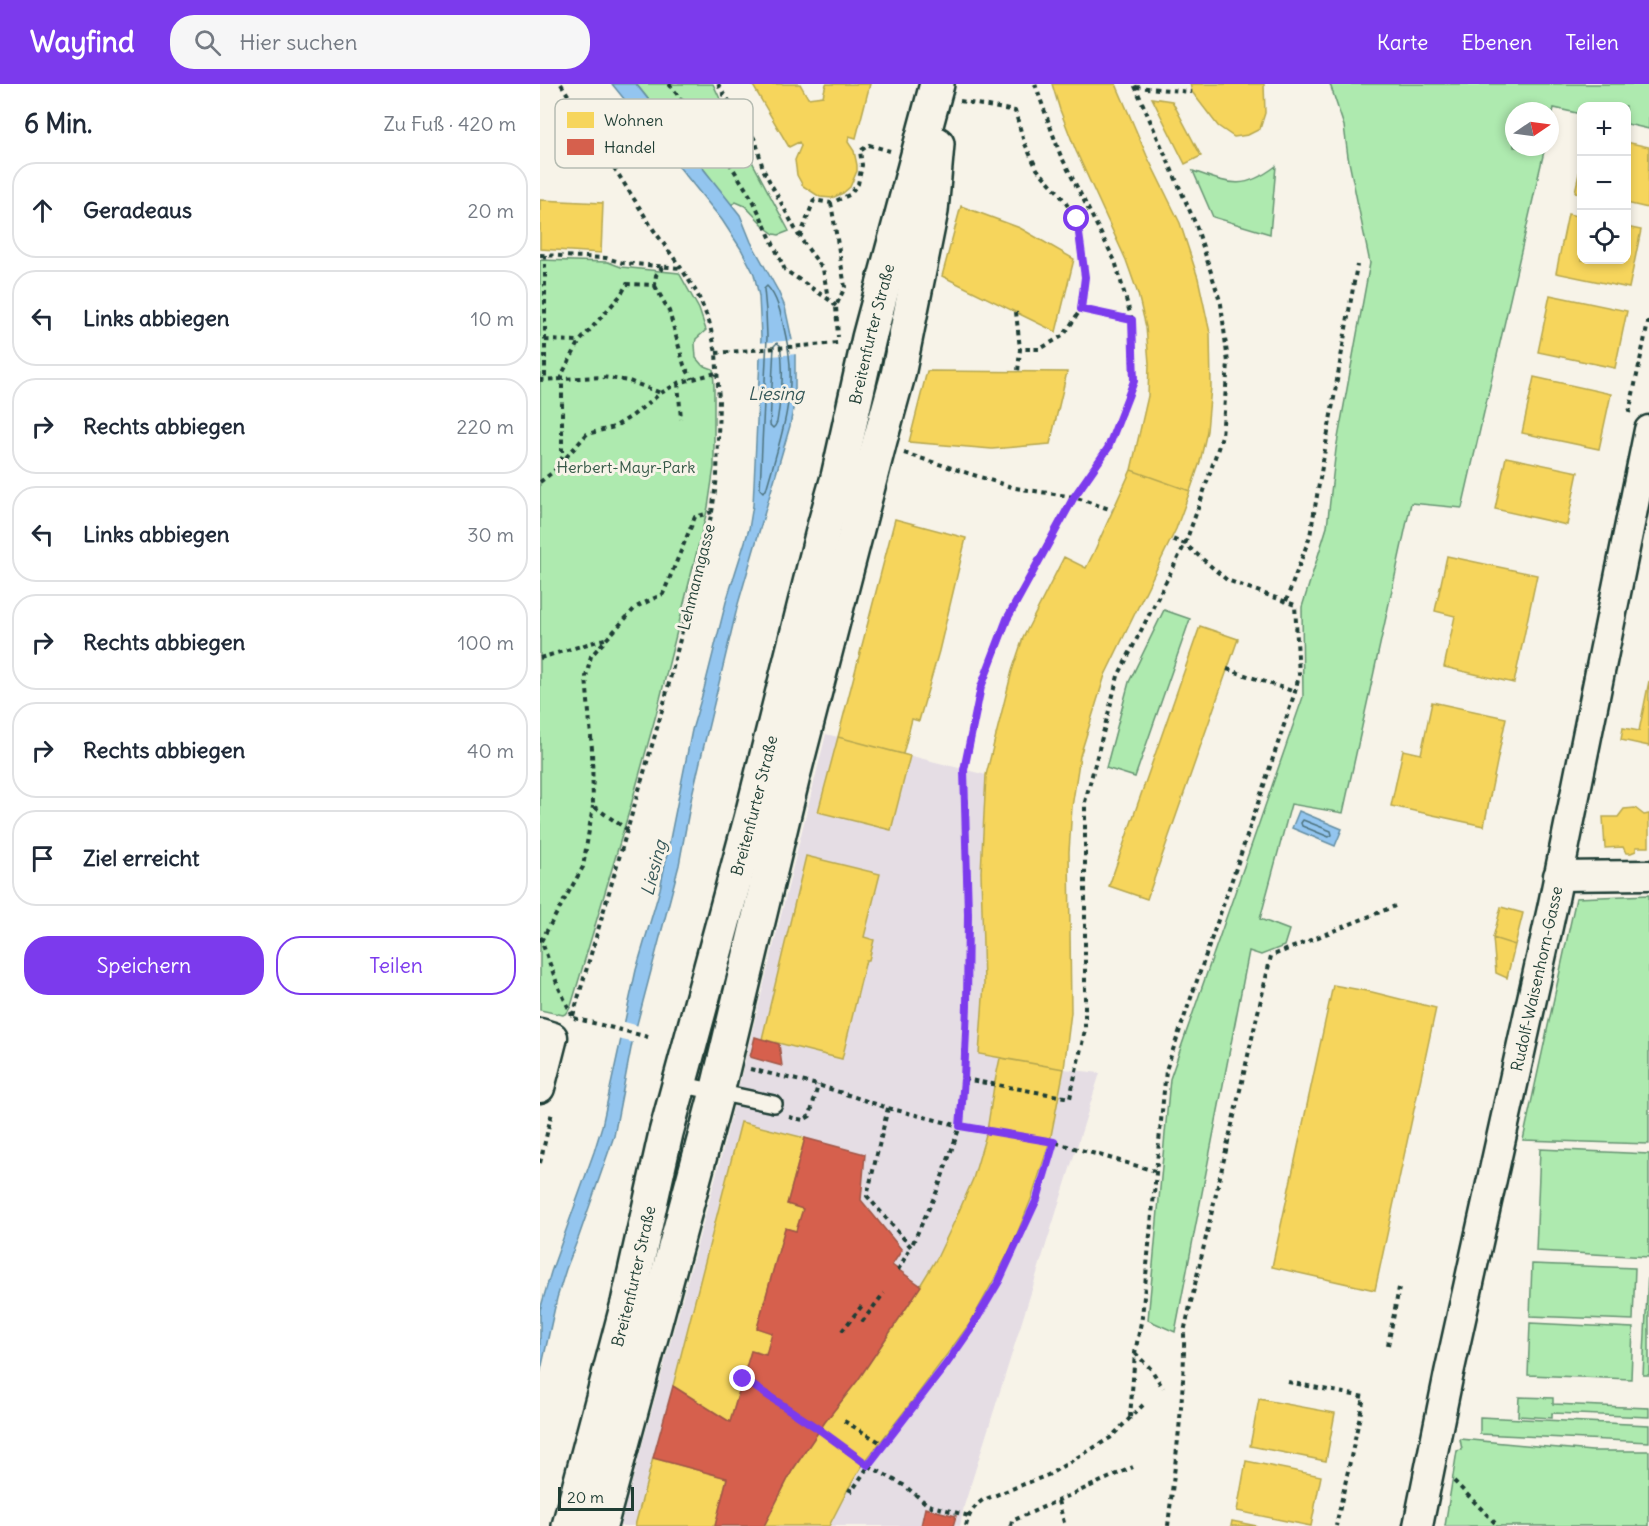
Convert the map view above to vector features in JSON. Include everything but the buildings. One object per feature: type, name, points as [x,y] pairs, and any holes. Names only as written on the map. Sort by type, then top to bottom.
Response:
[{"type":"main road","name":"Breitenfurter Straße","points":[[569,1526],[628,1303],[666,1133],[752,819],[838,477],[870,338],[941,89]]},
{"type":"main road","name":"Breitenfurter Straße","points":[[600,1526],[717,1092],[793,776],[898,375],[931,211],[941,89]]},
{"type":"main road","points":[[838,477],[869,483]]},
{"type":"street","name":"Rudolf-Waisenhorn-Gasse","points":[[1418,1526],[1449,1373],[1558,876],[1649,430]]},
{"type":"street","points":[[1558,876],[1649,875]]},
{"type":"street","points":[[540,1088],[546,1035]]},
{"type":"lane","points":[[679,1084],[717,1092],[777,1110]]},
{"type":"path","name":"Lehmanngasse","points":[[561,84],[571,99]]},
{"type":"path","points":[[669,84],[681,99]]},
{"type":"path","points":[[718,84],[727,99]]},
{"type":"path","points":[[898,1270],[937,1191],[960,1126],[967,1006],[968,914],[964,770],[981,687],[1007,619],[1074,497],[1108,448],[1134,381],[1132,320],[1115,261],[1060,154],[1035,84]]},
{"type":"path","points":[[1135,85],[1192,92]]},
{"type":"path","points":[[964,1079],[1070,1098],[1085,1030],[1086,802],[1118,676],[1185,544],[1222,436],[1228,363],[1221,304],[1196,225],[1135,85]]},
{"type":"path","points":[[941,89],[1015,111],[1024,142],[1037,169],[1058,192],[1077,219],[1085,277],[1081,309],[1064,335],[1040,349],[1020,350]]},
{"type":"path","points":[[753,136],[763,169],[800,238],[823,269],[828,299]]},
{"type":"path","points":[[800,238],[814,200],[831,203],[849,195],[858,184],[862,165],[860,151],[869,146],[894,152]]},
{"type":"path","name":"Lehmanngasse","points":[[574,1018],[662,711],[712,512],[717,477],[719,400],[716,353],[709,321],[681,268],[614,168]]},
{"type":"path","points":[[733,168],[754,202],[785,270],[836,306]]},
{"type":"path","points":[[716,353],[838,343],[836,306],[846,287],[831,203]]},
{"type":"path","points":[[661,393],[628,381],[602,377],[543,379],[542,255],[606,258],[623,263],[681,268]]},
{"type":"path","points":[[1286,601],[1310,536],[1357,265]]},
{"type":"path","points":[[663,266],[656,275],[655,285],[669,311],[684,365],[692,379]]},
{"type":"path","points":[[562,461],[562,374],[580,341],[620,296],[627,284],[655,285]]},
{"type":"path","points":[[1081,309],[1132,320]]},
{"type":"path","points":[[1016,312],[1020,350],[1018,372]]},
{"type":"path","points":[[544,340],[580,341]]},
{"type":"path","points":[[540,482],[553,472],[587,434],[614,427],[678,383],[716,374]]},
{"type":"path","points":[[678,383],[681,419]]},
{"type":"path","points":[[903,460],[905,453],[1015,488],[1074,497],[1112,510]]},
{"type":"path","points":[[574,1018],[558,986],[541,939],[583,867],[593,806],[592,749],[586,677],[591,656],[636,607],[663,594],[694,516],[712,512]]},
{"type":"path","points":[[1130,1417],[1166,1070],[1246,839],[1299,675],[1295,605],[1227,580],[1185,544],[1172,539]]},
{"type":"path","points":[[540,658],[609,638]]},
{"type":"path","points":[[1227,669],[1295,692]]},
{"type":"path","points":[[593,806],[628,830]]},
{"type":"path","points":[[1168,1526],[1182,1400],[1184,1332],[1271,956],[1395,906]]},
{"type":"path","points":[[546,1035],[574,1018],[651,1038]]},
{"type":"path","points":[[764,1072],[818,1085],[888,1108],[960,1126],[1054,1142],[1155,1171]]},
{"type":"path","points":[[777,1110],[803,1120],[810,1116],[818,1085]]},
{"type":"path","points":[[888,1108],[867,1196],[911,1247]]},
{"type":"path","points":[[848,1489],[852,1491],[883,1443],[947,1363],[997,1280],[1037,1199],[1054,1142]]},
{"type":"path","points":[[1388,1345],[1399,1288]]},
{"type":"path","points":[[862,1322],[884,1293]]},
{"type":"path","points":[[842,1331],[864,1303]]},
{"type":"path","points":[[1136,1353],[1151,1369],[1163,1388]]},
{"type":"path","points":[[743,1379],[868,1465],[905,1486],[928,1505],[969,1516]]},
{"type":"path","points":[[1288,1382],[1364,1397],[1336,1526]]},
{"type":"path","points":[[966,1526],[975,1506],[983,1500],[1048,1475],[1110,1438],[1143,1405]]},
{"type":"path","points":[[844,1421],[883,1443]]},
{"type":"path","points":[[1431,1465],[1446,1473],[1498,1526]]},
{"type":"path","points":[[1011,1526],[1012,1521],[1133,1467]]},
{"type":"path","points":[[1058,1501],[1065,1526]]},
{"type":"shaded area","points":[[826,734],[986,775],[981,872],[984,984],[979,1054],[1100,1073],[964,1506],[960,1526],[620,1526],[719,1165]]},
{"type":"green space","points":[[636,84],[713,84],[720,99],[648,99]]},
{"type":"green space","points":[[1330,84],[1649,84],[1649,129],[1631,125],[1631,102],[1577,102],[1577,113],[1559,109],[1559,102],[1505,102],[1505,156],[1543,156],[1462,508],[1411,503],[1343,813],[1291,804],[1260,919],[1289,930],[1284,946],[1261,955],[1249,951],[1175,1332],[1148,1320],[1170,1079],[1303,697],[1302,607],[1327,527],[1336,449],[1370,263],[1348,157],[1344,126]]},
{"type":"green space","points":[[753,163],[789,231],[779,235],[774,234],[745,206],[736,202],[731,205],[703,168],[753,168]]},
{"type":"green space","points":[[1276,166],[1270,234],[1213,217],[1193,171],[1236,183],[1254,179]]},
{"type":"green space","name":"Herbert-Mayr-Park","points":[[540,260],[608,262],[621,267],[679,273],[699,309],[706,330],[696,339],[696,358],[702,365],[713,369],[714,385],[714,467],[708,507],[631,805],[571,1006],[563,1015],[540,1010]]},
{"type":"green space","points":[[1164,610],[1190,619],[1135,777],[1106,768],[1129,682]]},
{"type":"green space","points":[[1649,895],[1649,1144],[1523,1140],[1576,898]]},
{"type":"green space","points":[[1540,1149],[1649,1154],[1649,1257],[1536,1251]]},
{"type":"green space","points":[[1532,1264],[1635,1268],[1633,1320],[1530,1316]]},
{"type":"green space","points":[[1648,1273],[1649,1375],[1643,1375]]},
{"type":"green space","points":[[1530,1323],[1633,1328],[1631,1379],[1528,1375]]},
{"type":"green space","points":[[1519,1397],[1553,1398],[1553,1404],[1649,1408],[1649,1417],[1552,1413],[1552,1418],[1518,1416]]},
{"type":"green space","points":[[1480,1417],[1649,1425],[1649,1442],[1480,1434]]},
{"type":"green space","points":[[1460,1439],[1592,1451],[1649,1451],[1649,1526],[1445,1526],[1457,1451],[1462,1450]]},
{"type":"water","name":"Liesing","points":[[612,84],[636,84],[648,99],[624,99]]},
{"type":"water","name":"Liesing","points":[[680,168],[703,168],[740,215],[751,242],[785,307],[795,354],[795,398],[790,426],[738,604],[692,795],[679,865],[632,1043],[614,1136],[566,1269],[540,1374],[540,1310],[602,1126],[636,970],[660,889],[692,730],[726,602],[749,529],[753,505],[761,337],[759,296],[754,274],[722,220]]},
{"type":"water","points":[[1299,811],[1342,829],[1335,846],[1292,828]]},
{"type":"pier","points":[[796,340],[798,354],[757,357],[758,343]]},
{"type":"pier","points":[[621,1021],[639,1026],[635,1043],[618,1039]]},
{"type":"route","points":[[743,1379],[868,1465],[947,1363],[999,1281],[1037,1199],[1054,1142],[960,1126],[967,1006],[968,914],[964,770],[981,687],[1007,619],[1074,497],[1108,448],[1134,381],[1132,320],[1081,309],[1085,277],[1077,219]]}]
